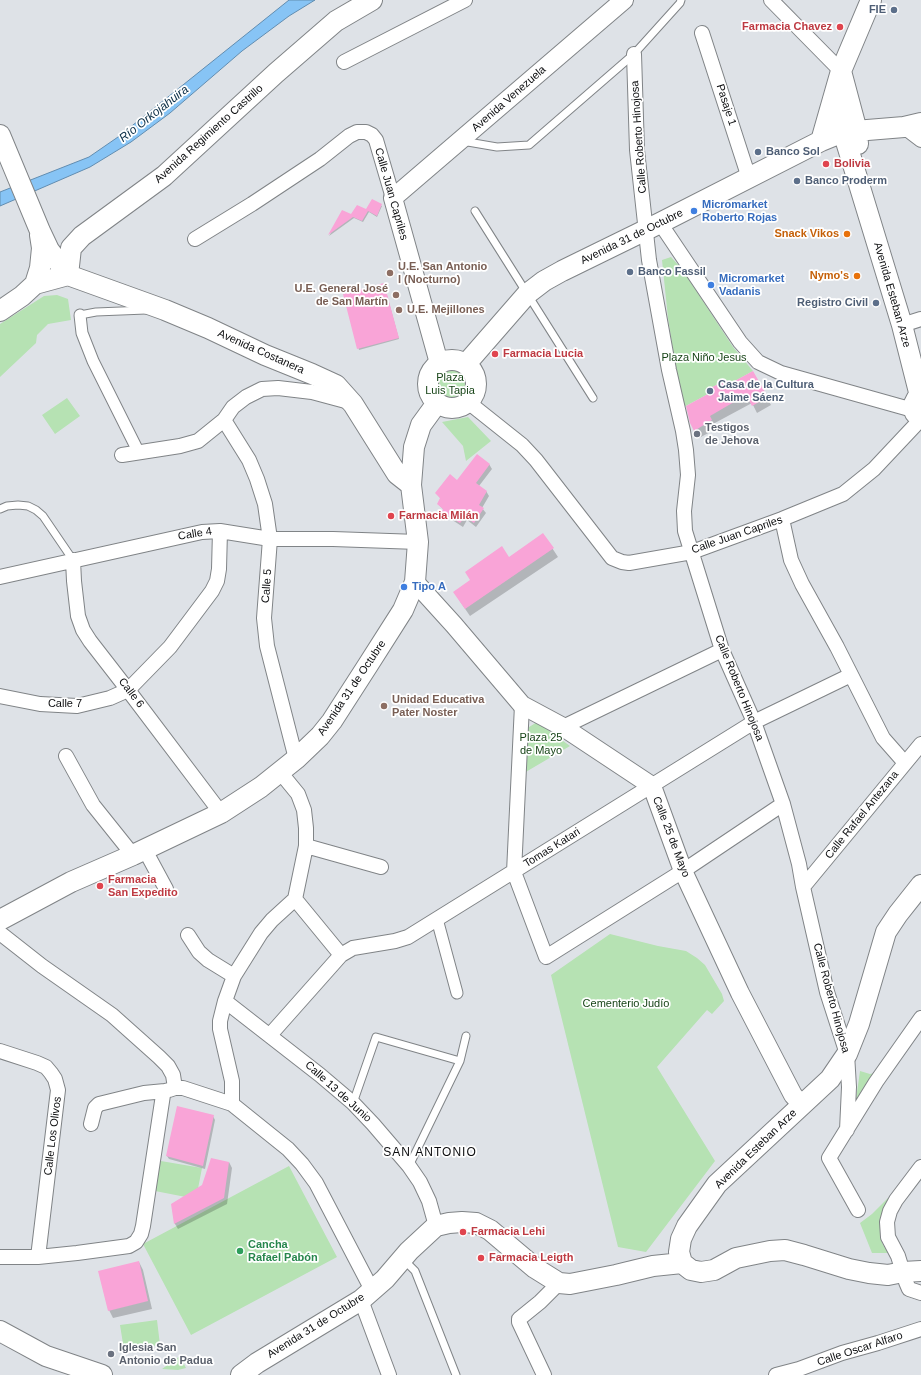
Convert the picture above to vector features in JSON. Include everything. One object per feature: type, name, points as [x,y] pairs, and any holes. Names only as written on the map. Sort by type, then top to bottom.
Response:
[{"type":"main road","name":"Avenida Regimiento Castrillo","points":[[68,275],[71,248],[82,236],[164,176],[276,73],[336,21],[372,0]]},
{"type":"main road","points":[[821,141],[842,102],[841,71],[871,0]]},
{"type":"main road","points":[[842,102],[860,111],[907,126]]},
{"type":"main road","name":"Avenida Esteban Arze","points":[[842,102],[863,194],[902,325],[919,408]]},
{"type":"main road","name":"Avenida 31 de Octubre","points":[[466,364],[527,294],[544,281],[562,271],[653,227],[821,141],[850,132],[907,126]]},
{"type":"main road","points":[[0,135],[49,250],[68,275],[35,284],[22,296],[0,311]]},
{"type":"main road","points":[[39,229],[52,241],[62,244],[82,236]]},
{"type":"main road","points":[[35,284],[40,268],[42,248],[39,229]]},
{"type":"main road","name":"Avenida Costanera","points":[[68,275],[166,310],[265,355],[336,385],[353,404],[397,474],[411,485]]},
{"type":"main road","points":[[448,360],[458,360],[466,364],[472,371],[476,387],[468,402],[453,408],[444,407],[437,403],[431,396],[428,387],[428,378],[432,369],[439,363],[448,360]]},
{"type":"main road","name":"Avenida 31 de Octubre","points":[[0,920],[70,882],[139,852],[221,813],[261,787],[320,736],[332,721],[403,610],[415,582],[418,542],[411,485],[414,447],[421,425],[437,403]]},
{"type":"main road","name":"Avenida Esteban Arze","points":[[682,1263],[679,1252],[681,1239],[687,1226],[717,1184],[830,1079],[847,1054],[859,1024],[886,932],[921,885]]},
{"type":"main road","points":[[436,1226],[462,1222],[476,1223],[490,1230],[536,1268],[559,1283],[570,1284],[653,1266],[682,1263],[691,1270],[701,1272],[714,1270],[736,1258],[770,1251],[785,1250],[869,1274],[888,1274],[912,1271]]},
{"type":"main road","name":"Avenida 31 de Octubre","points":[[242,1375],[366,1295],[385,1279],[409,1251],[436,1226]]},
{"type":"main road","points":[[0,1331],[46,1356],[102,1375]]},
{"type":"street","points":[[344,62],[465,0]]},
{"type":"street","name":"Avenida Venezuela","points":[[393,198],[624,0]]},
{"type":"street","points":[[771,0],[841,71]]},
{"type":"street","name":"Pasaje 1","points":[[702,33],[749,178]]},
{"type":"street","name":"Calle Roberto Hinojosa","points":[[634,54],[637,150],[653,227],[649,260],[660,327],[686,450],[688,475],[684,523],[685,531],[722,650],[754,722],[783,804],[799,864],[827,992],[847,1054],[850,1087],[847,1130],[829,1158],[858,1210]]},
{"type":"street","points":[[907,126],[921,140]]},
{"type":"street","name":"Calle Juan Capriles","points":[[195,239],[252,204],[320,159],[349,136],[358,132],[366,132],[372,135],[376,140],[439,363]]},
{"type":"street","points":[[653,227],[740,342],[758,362],[781,372],[919,408]]},
{"type":"street","points":[[80,315],[82,333],[93,361],[139,453]]},
{"type":"street","points":[[902,325],[921,319]]},
{"type":"street","points":[[122,455],[198,441],[224,420],[234,407],[246,397],[262,389],[278,388],[312,392],[353,404]]},
{"type":"street","name":"Calle Juan Capriles","points":[[468,402],[522,445],[536,460],[612,558],[629,563],[692,552],[782,519],[843,494],[874,469],[919,408]]},
{"type":"street","name":"Calle 5","points":[[224,420],[249,460],[265,504],[270,539],[264,618],[267,646],[296,758]]},
{"type":"street","points":[[782,519],[791,560],[802,584],[884,738],[905,763]]},
{"type":"street","points":[[128,690],[170,647],[212,591],[217,580],[219,569],[220,531]]},
{"type":"street","name":"Calle 4","points":[[0,577],[202,532],[220,531],[270,539],[333,539],[418,542]]},
{"type":"street","name":"Calle 6","points":[[73,560],[78,616],[83,630],[221,813]]},
{"type":"street","name":"Calle 25 de Mayo","points":[[415,582],[454,625],[522,705],[563,727],[652,786],[683,871],[740,993],[793,1095],[802,1105]]},
{"type":"street","points":[[563,727],[722,650]]},
{"type":"street","name":"Tomas Katari","points":[[270,1035],[341,955],[353,948],[368,944],[395,941],[408,937],[754,722],[851,675]]},
{"type":"street","name":"Calle 7","points":[[0,696],[40,704],[77,706],[103,700],[128,690]]},
{"type":"street","points":[[522,705],[514,872],[546,956],[683,871],[783,804]]},
{"type":"street","name":"Calle Rafael Antezana","points":[[803,887],[921,744]]},
{"type":"street","points":[[66,756],[93,805],[139,852],[166,889]]},
{"type":"street","points":[[232,1104],[232,1081],[220,1029],[220,1021],[225,1001],[234,976],[261,933],[295,898],[306,846],[304,810],[298,794],[280,772]]},
{"type":"street","points":[[306,846],[381,867]]},
{"type":"street","points":[[295,898],[341,955]]},
{"type":"street","points":[[437,919],[457,994]]},
{"type":"street","points":[[0,932],[42,966],[112,1015],[159,1057],[168,1066],[173,1075],[170,1090],[163,1095],[143,1226],[141,1234],[136,1242],[129,1246],[38,1257],[0,1257]]},
{"type":"street","points":[[188,935],[199,952],[208,960],[234,976]]},
{"type":"street","name":"Calle 13 de Junio","points":[[225,1001],[270,1035],[353,1103],[374,1124],[409,1166],[420,1182],[429,1201],[436,1226]]},
{"type":"street","points":[[847,1130],[876,1082],[921,1018]]},
{"type":"street","name":"Calle Los Olivos","points":[[0,1051],[46,1067],[55,1079],[58,1090],[38,1257]]},
{"type":"street","points":[[91,1124],[95,1108],[99,1104],[144,1093],[183,1088],[232,1104],[288,1149],[302,1164],[316,1183],[366,1295],[389,1375]]},
{"type":"street","points":[[921,1167],[896,1200],[887,1222],[888,1237],[898,1256],[912,1271],[906,1282],[909,1289],[921,1294]]},
{"type":"street","points":[[544,1375],[519,1322],[519,1319],[540,1302],[559,1283]]},
{"type":"street","name":"Calle Oscar Alfaro","points":[[776,1375],[799,1369],[842,1353],[878,1344],[921,1329]]},
{"type":"lane","points":[[460,141],[497,147],[529,145],[634,54],[680,3],[681,0]]},
{"type":"lane","points":[[475,211],[593,398]]},
{"type":"lane","points":[[80,315],[96,312],[166,310]]},
{"type":"lane","points":[[0,509],[7,506],[18,505],[28,506],[36,510],[43,516],[73,560]]},
{"type":"lane","points":[[409,1166],[460,1061],[466,1036]]},
{"type":"lane","points":[[353,1103],[376,1037],[460,1061]]},
{"type":"lane","points":[[403,1259],[415,1271],[456,1375]]},
{"type":"green space","name":"Plaza Niño Jesus","points":[[671,257],[682,269],[733,347],[753,371],[731,383],[725,381],[708,389],[708,394],[682,408],[668,318],[662,260]]},
{"type":"green space","points":[[57,295],[68,299],[71,320],[48,324],[37,335],[36,343],[0,377],[0,324],[44,296]]},
{"type":"green space","name":"Plaza Luis Tapia","points":[[450,369],[460,374],[465,384],[460,394],[450,399],[440,394],[435,384],[440,374]]},
{"type":"green space","points":[[67,398],[80,416],[55,434],[42,415]]},
{"type":"green space","points":[[468,417],[491,441],[466,461],[463,446],[442,422]]},
{"type":"green space","name":"Plaza 25 de Mayo","points":[[537,722],[570,746],[524,773],[526,729]]},
{"type":"green space","name":"Cementerio Judío","points":[[610,934],[658,946],[686,951],[705,965],[722,994],[724,1001],[712,1014],[707,1010],[657,1067],[715,1161],[646,1252],[618,1247],[551,975]]},
{"type":"green space","points":[[860,1071],[870,1074],[874,1073],[855,1106]]},
{"type":"green space","points":[[155,1160],[202,1168],[196,1199],[150,1190]]},
{"type":"green space","name":"Cancha Rafael Pabón","points":[[289,1166],[337,1257],[191,1335],[143,1244]]},
{"type":"green space","points":[[888,1198],[880,1222],[882,1243],[888,1253],[872,1253],[860,1223],[872,1214]]},
{"type":"green space","points":[[157,1320],[160,1345],[124,1350],[120,1325]]},
{"type":"green space","points":[[180,1356],[186,1368],[178,1370],[162,1369]]},
{"type":"water","name":"Río Orkojahuira","points":[[289,0],[315,0],[289,16],[242,51],[170,113],[131,142],[90,167],[0,206],[0,192],[89,157],[118,137]]},
{"type":"building","points":[[372,199],[382,204],[377,216],[368,211],[362,221],[353,217],[328,235],[342,210],[351,214],[357,205],[366,209]]},
{"type":"building","points":[[384,283],[399,338],[357,349],[343,294]]},
{"type":"building","points":[[753,371],[768,397],[752,406],[746,395],[710,416],[712,420],[694,431],[690,423],[686,406],[708,394],[708,389],[725,381],[731,383]]},
{"type":"building","points":[[477,454],[490,464],[476,483],[487,491],[479,505],[484,508],[474,523],[465,517],[460,523],[442,512],[443,509],[437,504],[440,498],[435,493],[450,474],[457,480]]},
{"type":"building","points":[[543,533],[554,548],[465,609],[453,592],[470,580],[465,572],[502,546],[509,557]]},
{"type":"building","points":[[177,1106],[214,1115],[203,1166],[166,1156]]},
{"type":"building","points":[[211,1158],[229,1162],[224,1198],[174,1224],[171,1204],[202,1185]]},
{"type":"building","points":[[139,1261],[148,1301],[108,1311],[98,1271]]},
{"type":"place","name":"FIE","points":[[894,10]]},
{"type":"place","name":"Farmacia Chavez","points":[[840,27]]},
{"type":"place","name":"Banco Sol","points":[[758,152]]},
{"type":"place","name":"Bolivia","points":[[826,164]]},
{"type":"place","name":"Banco Proderm","points":[[797,181]]},
{"type":"place","name":"Micromarket Roberto Rojas","points":[[694,211]]},
{"type":"place","name":"Snack Vikos","points":[[847,234]]},
{"type":"place","name":"Banco Fassil","points":[[630,272]]},
{"type":"place","name":"U.E. San Antonio I (Nocturno)","points":[[390,273]]},
{"type":"place","name":"Nymo's","points":[[857,276]]},
{"type":"place","name":"Micromarket Vadanis","points":[[711,285]]},
{"type":"place","name":"U.E. General José de San Martín","points":[[396,295]]},
{"type":"place","name":"Registro Civil","points":[[876,303]]},
{"type":"place","name":"U.E. Mejillones","points":[[399,310]]},
{"type":"place","name":"Farmacia Lucia","points":[[495,354]]},
{"type":"place","name":"Casa de la Cultura Jaime Sáenz","points":[[710,391]]},
{"type":"place","name":"Testigos de Jehova","points":[[697,434]]},
{"type":"place","name":"Farmacia Milán","points":[[391,516]]},
{"type":"place","name":"Tipo A","points":[[404,587]]},
{"type":"place","name":"Unidad Educativa Pater Noster","points":[[384,706]]},
{"type":"place","name":"Farmacia San Expedito","points":[[100,886]]},
{"type":"place","name":"Farmacia Lehi","points":[[463,1232]]},
{"type":"place","name":"Cancha Rafael Pabón","points":[[240,1251]]},
{"type":"place","name":"Farmacia Leigth","points":[[481,1258]]},
{"type":"place","name":"Iglesia San Antonio de Padua","points":[[111,1354]]},
{"type":"district","name":"SAN ANTONIO","points":[[430,1153]]}]
